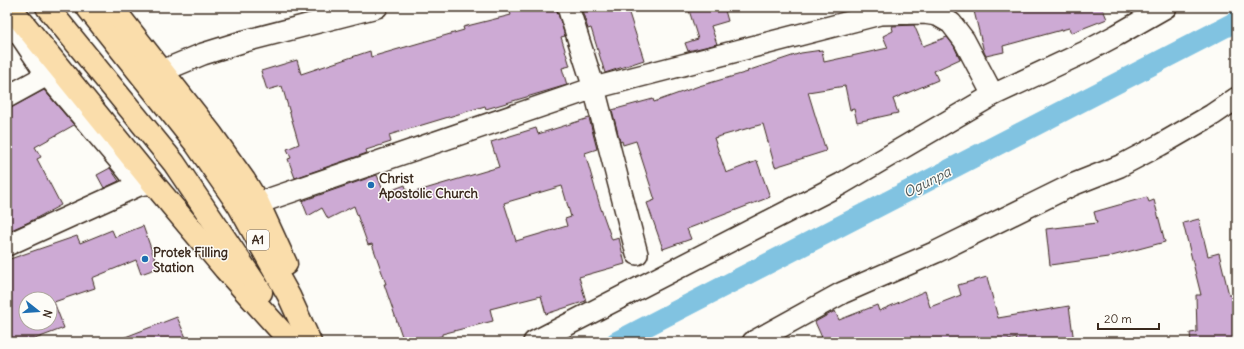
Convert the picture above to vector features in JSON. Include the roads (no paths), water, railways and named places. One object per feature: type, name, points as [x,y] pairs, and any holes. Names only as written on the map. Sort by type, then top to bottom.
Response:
[{"type":"highway","points":[[10,7],[146,184],[225,269],[299,340]]},
{"type":"highway","name":"A1","points":[[48,7],[174,163],[271,307],[299,340]]},
{"type":"highway","name":"A1","points":[[87,7],[196,144],[239,206],[289,296],[299,340]]},
{"type":"highway","points":[[112,7],[212,135],[244,180],[258,203],[292,277],[299,340]]},
{"type":"street","points":[[162,71],[204,54],[245,41],[377,7]]},
{"type":"street","points":[[568,7],[594,88],[636,254]]},
{"type":"street","points":[[534,342],[841,184],[993,95],[1085,52],[1166,7]]},
{"type":"street","points":[[258,203],[594,88],[879,10],[924,12],[937,15],[951,23],[964,40],[993,95]]},
{"type":"street","points":[[7,16],[47,75],[124,166],[146,184],[7,245]]},
{"type":"street","points":[[7,97],[47,75]]},
{"type":"street","points":[[754,342],[842,293],[936,252],[1072,185],[1120,166],[1212,115],[1237,98]]},
{"type":"waterway","name":"Ogunpa","points":[[616,342],[1237,21]]},
{"type":"place","name":"Christ Apostolic Church","points":[[371,185]]},
{"type":"place","name":"Protek Filling Station","points":[[145,259]]}]
